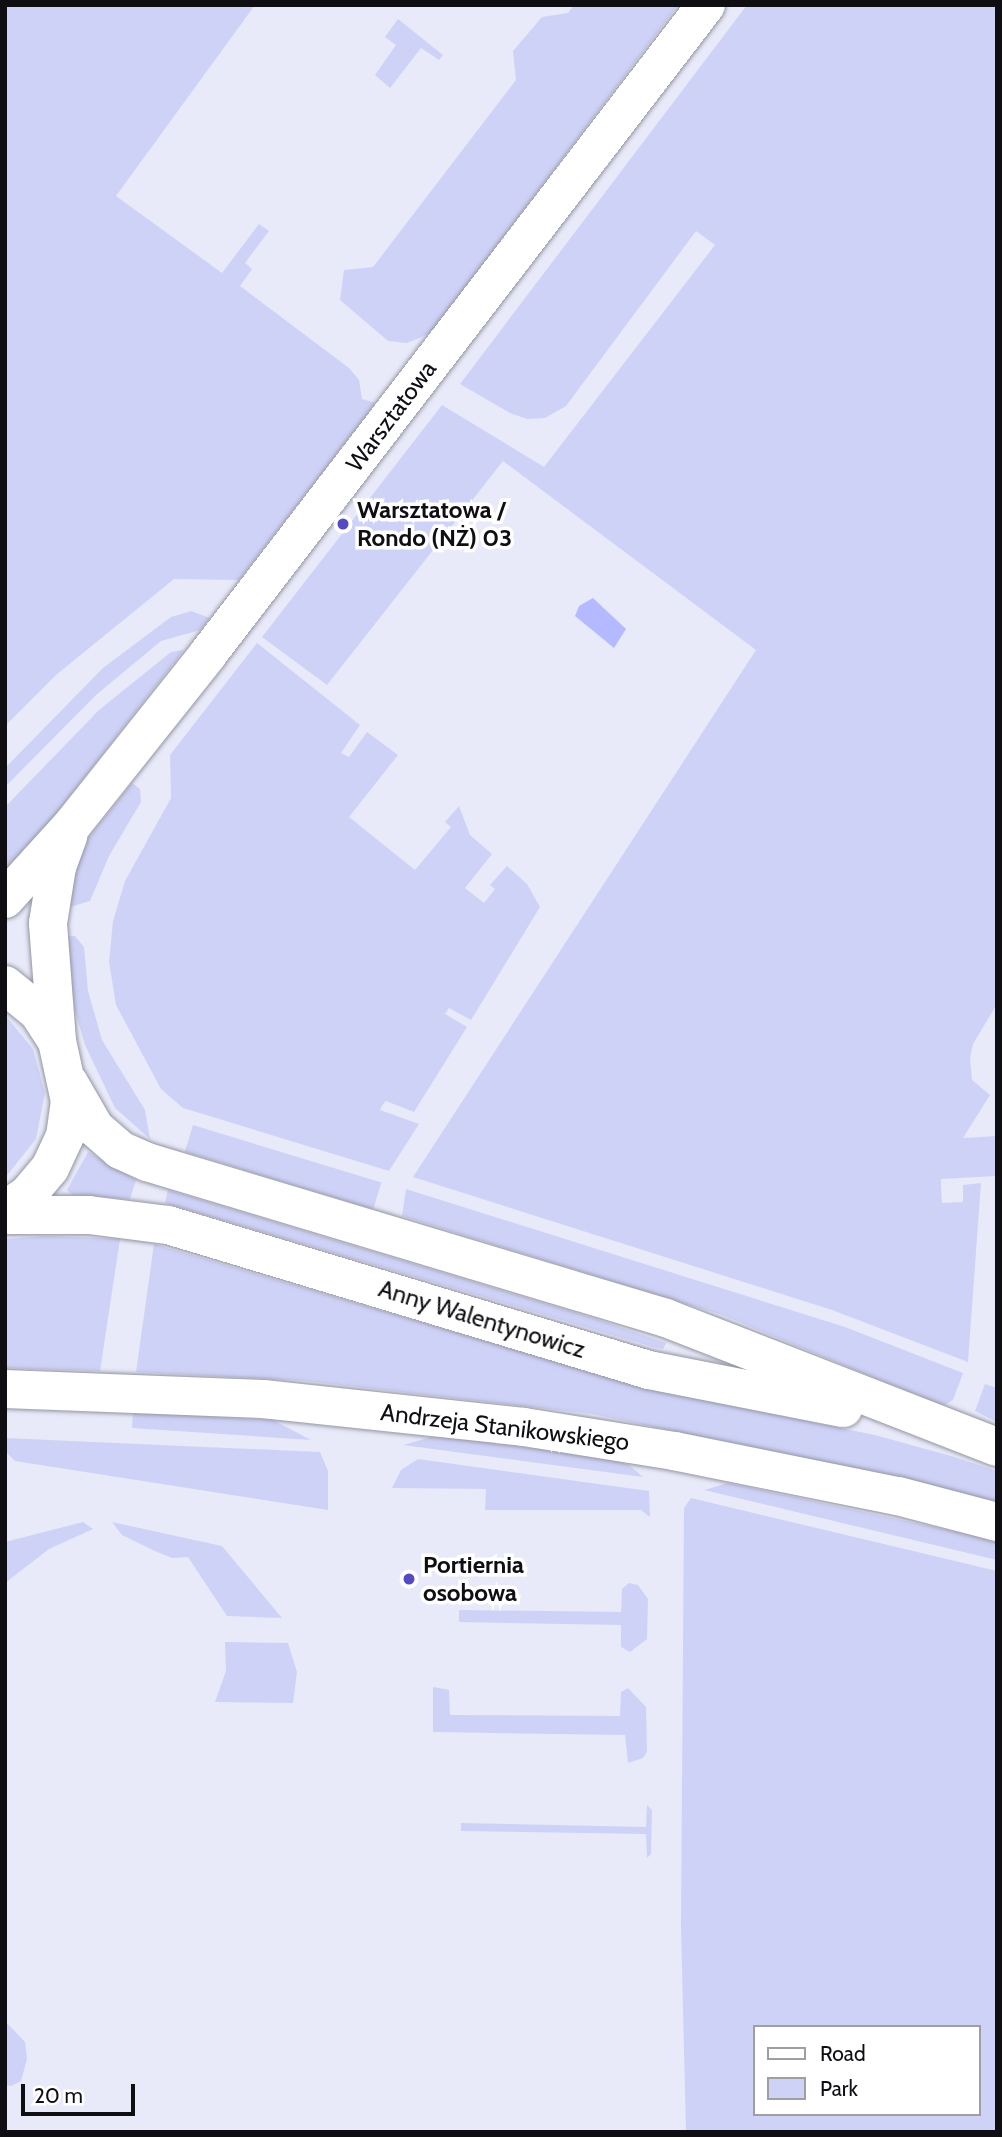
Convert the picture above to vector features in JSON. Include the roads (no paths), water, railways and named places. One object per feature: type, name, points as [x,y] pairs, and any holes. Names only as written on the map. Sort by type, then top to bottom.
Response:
[{"type":"street","name":"Warsztatowa","points":[[5,899],[73,824],[706,5]]},
{"type":"street","name":"Warsztatowa","points":[[57,1041],[48,923],[57,867],[73,824]]},
{"type":"street","points":[[5,985],[38,1012],[57,1041],[69,1083],[69,1118],[58,1152],[39,1182],[5,1212]]},
{"type":"street","name":"Anny Walentynowicz","points":[[69,1083],[95,1128],[120,1150],[147,1162],[666,1318],[997,1447]]},
{"type":"street","name":"Anny Walentynowicz","points":[[5,1212],[89,1215],[168,1225],[649,1370],[958,1434]]},
{"type":"street","name":"Andrzeja Stanikowskiego","points":[[5,1389],[263,1399],[537,1429],[619,1440],[898,1496],[997,1522]]},
{"type":"water","points":[[593,598],[626,629],[614,648],[575,616],[579,606]]},
{"type":"place","name":"Warsztatowa / Rondo (NŻ) 03","points":[[343,524]]},
{"type":"place","name":"Portiernia osobowa","points":[[409,1579]]}]
